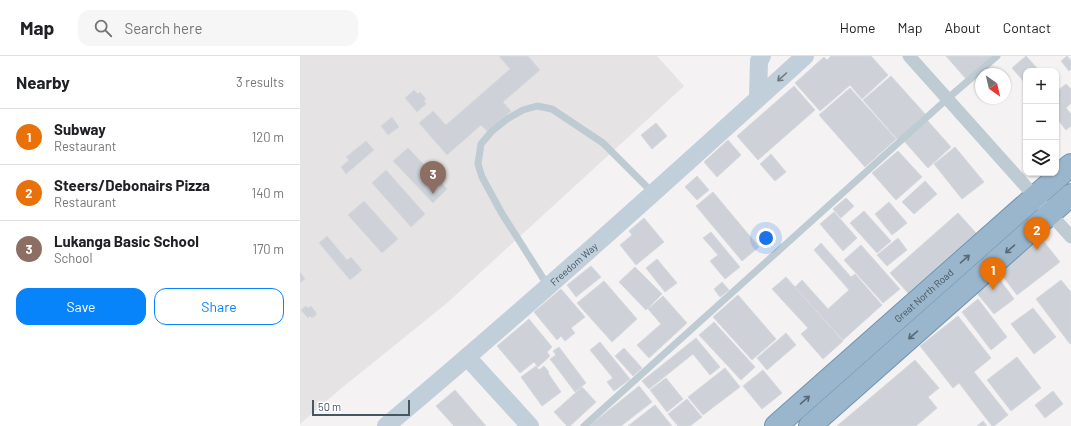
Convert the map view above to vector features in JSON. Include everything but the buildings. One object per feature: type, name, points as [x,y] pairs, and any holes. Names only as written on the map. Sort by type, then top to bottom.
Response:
[{"type":"highway","name":"Great North Road","points":[[776,426],[1071,165]]},
{"type":"highway","points":[[810,426],[1071,195]]},
{"type":"main road","points":[[758,98],[759,61],[762,56]]},
{"type":"main road","name":"Freedom Way","points":[[386,426],[467,358],[805,56]]},
{"type":"main road","points":[[467,358],[530,426]]},
{"type":"street","points":[[909,56],[1071,237]]},
{"type":"lane","points":[[584,426],[947,99],[997,56]]},
{"type":"lane","points":[[548,286],[501,212],[482,177],[478,164],[481,144],[492,131],[523,110],[537,106],[552,109],[603,143],[653,193]]},
{"type":"shaded area","points":[[300,56],[657,56],[684,86],[447,303],[338,391],[300,424]]},
{"type":"place","name":"Lukanga Basic School","points":[[433,194]]},
{"type":"place","name":"Steers/Debonairs Pizza","points":[[1037,250]]},
{"type":"place","name":"Subway","points":[[993,290]]}]
